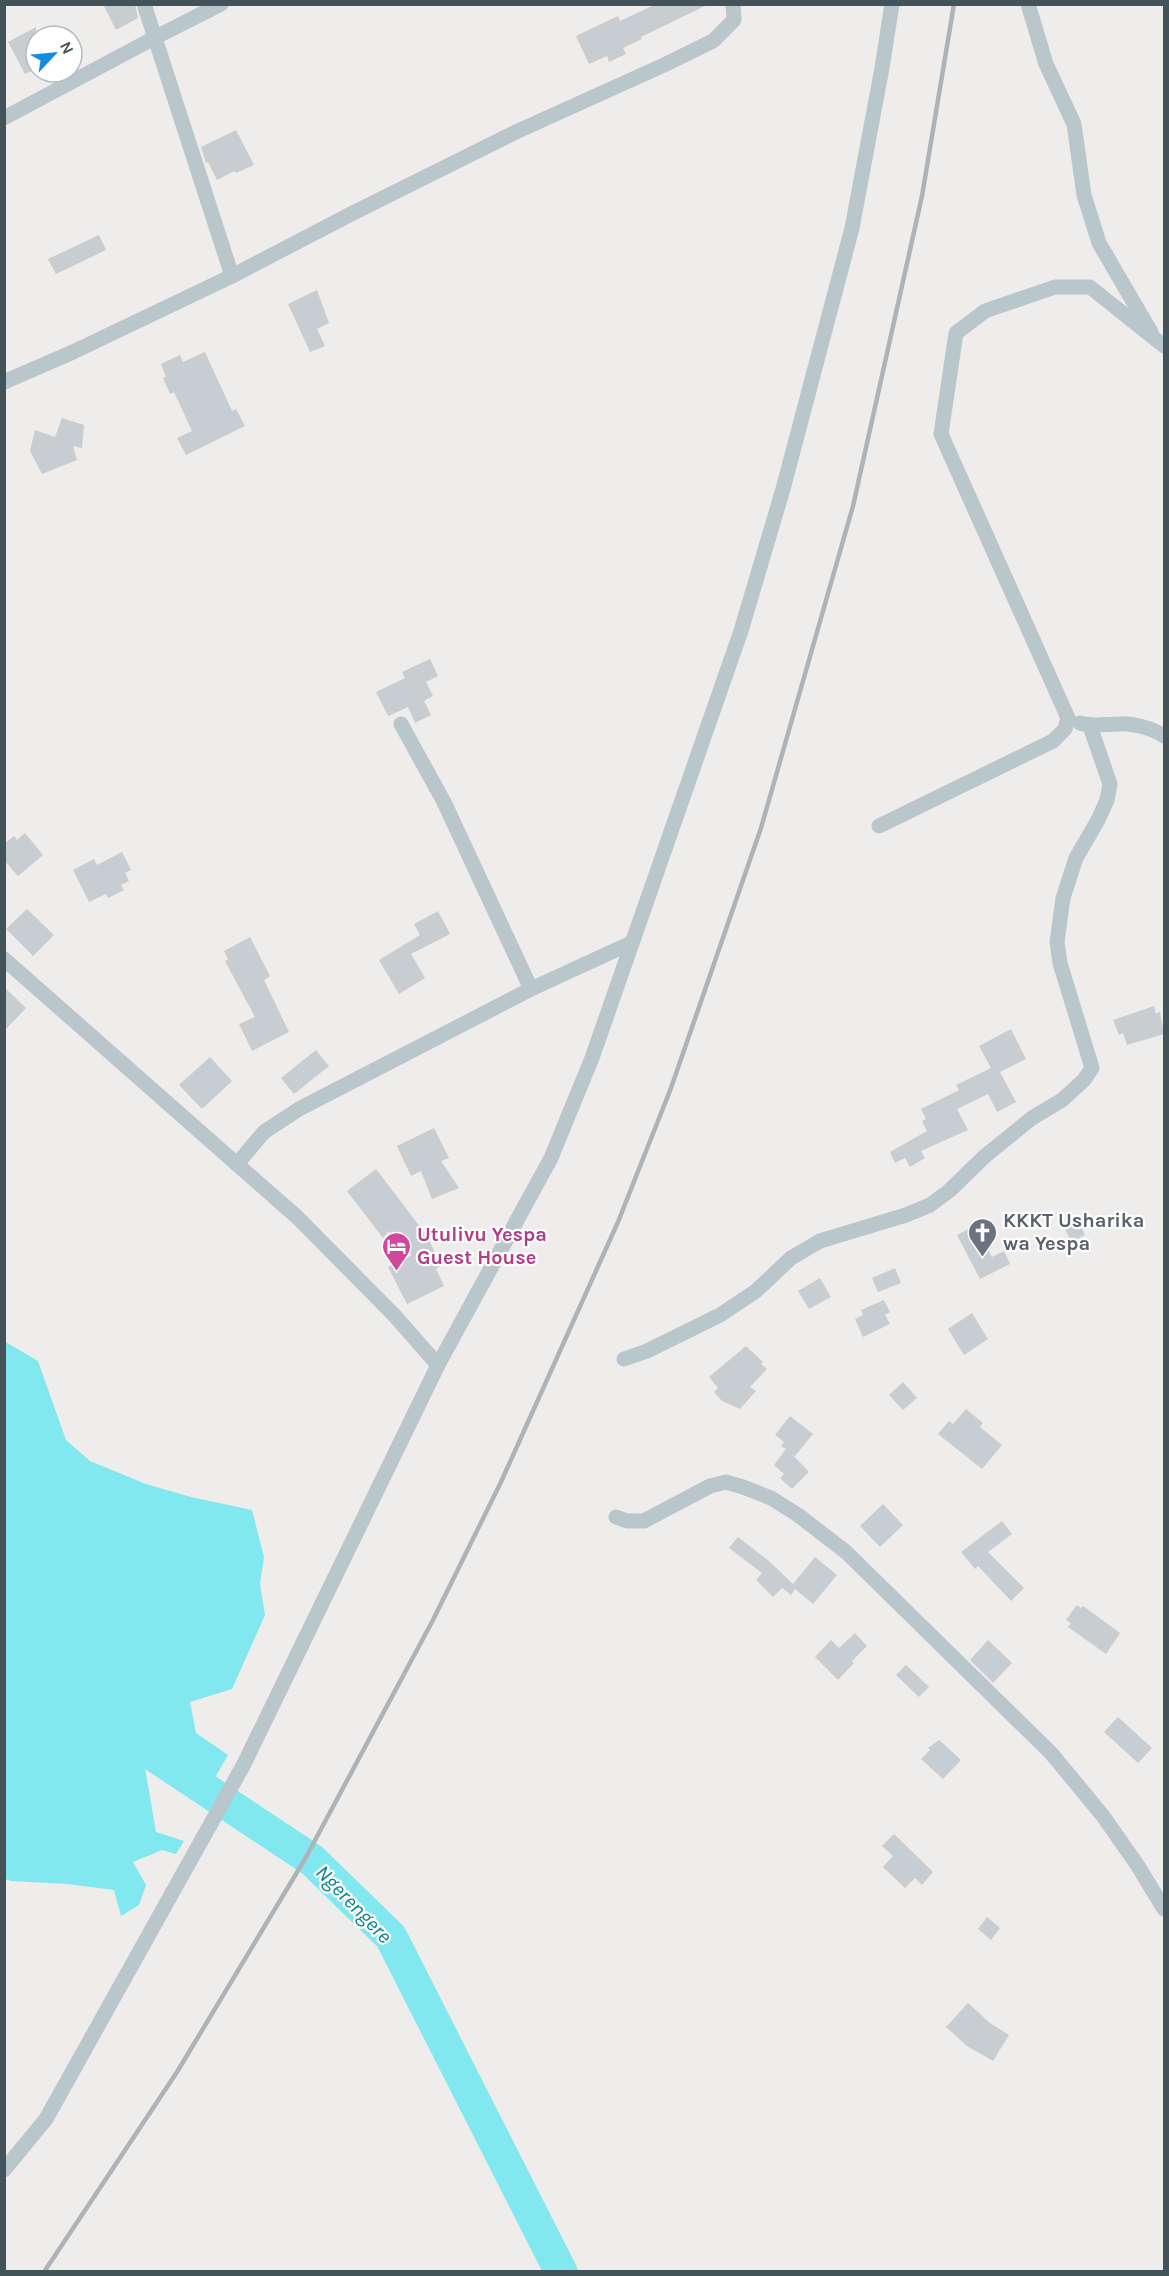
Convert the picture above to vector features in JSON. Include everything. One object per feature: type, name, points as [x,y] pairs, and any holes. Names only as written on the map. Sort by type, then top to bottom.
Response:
[{"type":"street","points":[[144,4],[232,276]]},
{"type":"street","points":[[4,118],[221,4]]},
{"type":"street","points":[[4,381],[73,352],[232,276],[518,131],[713,41],[734,20],[733,4]]},
{"type":"street","points":[[4,2170],[46,2119],[243,1766],[438,1365],[551,1158],[592,1058],[741,631],[783,489],[852,228],[892,4]]},
{"type":"street","points":[[1028,4],[1047,64],[1074,124],[1083,195],[1099,243],[1160,343]]},
{"type":"street","points":[[879,826],[1053,741],[1065,729],[1068,718],[941,434],[956,333],[985,311],[995,307],[1055,287],[1090,287],[1160,343]]},
{"type":"street","points":[[1068,718],[1090,726],[1122,723],[1164,736]]},
{"type":"street","points":[[401,724],[444,802],[531,989]]},
{"type":"street","points":[[624,1359],[647,1351],[720,1315],[756,1291],[791,1258],[820,1241],[906,1215],[930,1205],[949,1191],[992,1150],[1032,1118],[1062,1100],[1084,1080],[1092,1068],[1060,963],[1057,942],[1063,898],[1076,858],[1098,820],[1107,800],[1110,784],[1090,726]]},
{"type":"street","points":[[237,1164],[264,1132],[298,1109],[531,989],[631,943]]},
{"type":"street","points":[[4,959],[297,1217],[394,1316],[438,1365]]},
{"type":"street","points":[[616,1517],[627,1521],[644,1521],[710,1486],[726,1482],[771,1498],[798,1515],[846,1552],[1051,1753],[1103,1816],[1138,1866],[1164,1909]]},
{"type":"water","points":[[4,1341],[38,1361],[66,1440],[90,1461],[146,1484],[191,1497],[252,1510],[264,1557],[260,1584],[265,1615],[232,1689],[190,1702],[196,1733],[228,1755],[209,1788],[169,1759],[145,1768],[156,1832],[184,1841],[176,1854],[162,1850],[133,1862],[146,1885],[139,1905],[121,1916],[114,1890],[5,1879]]},
{"type":"building","points":[[103,4],[135,4],[138,18],[116,30]]},
{"type":"building","points":[[656,4],[709,4],[641,37],[642,39],[623,48],[626,54],[609,62],[607,56],[589,64],[576,36],[618,16],[620,21]]},
{"type":"building","points":[[24,33],[24,72],[8,42]]},
{"type":"building","points":[[236,130],[254,165],[217,180],[208,162],[206,163],[201,147]]},
{"type":"building","points":[[99,235],[106,250],[56,274],[48,259]]},
{"type":"building","points":[[317,290],[329,323],[317,329],[325,346],[310,352],[288,304]]},
{"type":"building","points":[[205,352],[232,411],[236,409],[245,426],[186,455],[177,438],[192,431],[174,392],[170,394],[163,378],[166,377],[161,364],[180,355],[183,362]]},
{"type":"building","points":[[62,418],[84,425],[82,448],[73,446],[77,460],[42,474],[30,451],[35,430],[55,437]]},
{"type":"building","points":[[430,659],[438,676],[426,682],[433,696],[424,701],[431,715],[415,723],[408,707],[388,716],[376,692],[405,678],[402,672]]},
{"type":"building","points":[[25,833],[43,855],[18,876],[4,860],[4,844],[14,836],[17,840]]},
{"type":"building","points":[[122,852],[131,870],[125,873],[129,881],[121,885],[124,890],[108,898],[106,894],[89,902],[73,870],[94,859],[97,865]]},
{"type":"building","points":[[27,909],[54,935],[33,956],[6,929]]},
{"type":"building","points":[[438,911],[450,934],[411,954],[425,978],[399,994],[379,960],[420,935],[414,924]]},
{"type":"building","points":[[250,937],[270,976],[264,980],[289,1032],[252,1051],[239,1024],[255,1017],[225,961],[228,959],[224,951]]},
{"type":"building","points":[[4,987],[26,1008],[4,1031]]},
{"type":"building","points":[[1154,1006],[1156,1014],[1160,1012],[1164,1034],[1127,1045],[1123,1033],[1119,1035],[1113,1020]]},
{"type":"building","points":[[1011,1029],[1026,1059],[1000,1072],[1016,1102],[997,1112],[988,1094],[957,1109],[968,1130],[921,1151],[925,1158],[910,1167],[905,1158],[895,1163],[890,1152],[927,1131],[922,1121],[926,1119],[921,1109],[959,1090],[956,1085],[991,1068],[979,1046]]},
{"type":"building","points":[[316,1050],[329,1066],[294,1094],[281,1078]]},
{"type":"building","points":[[210,1057],[232,1081],[202,1109],[179,1085]]},
{"type":"building","points":[[434,1128],[449,1158],[441,1161],[459,1188],[432,1199],[421,1171],[411,1176],[397,1146]]},
{"type":"building","points":[[376,1169],[427,1236],[441,1266],[436,1269],[444,1286],[407,1304],[388,1267],[412,1255],[389,1231],[383,1238],[347,1191]]},
{"type":"building","points":[[1078,1219],[1085,1235],[1071,1242],[1064,1226]]},
{"type":"building","points":[[976,1225],[992,1257],[1004,1251],[1010,1264],[980,1279],[957,1235]]},
{"type":"building","points":[[895,1268],[901,1283],[878,1292],[872,1278]]},
{"type":"building","points":[[820,1278],[831,1297],[809,1309],[798,1291]]},
{"type":"building","points":[[884,1300],[890,1312],[885,1315],[890,1324],[863,1337],[855,1319],[863,1315],[861,1310]]},
{"type":"building","points":[[972,1313],[988,1339],[964,1355],[948,1329]]},
{"type":"building","points":[[746,1346],[767,1369],[750,1387],[756,1391],[740,1409],[722,1401],[714,1392],[718,1388],[709,1377]]},
{"type":"building","points":[[903,1382],[917,1398],[903,1410],[889,1395]]},
{"type":"building","points":[[966,1409],[983,1423],[980,1427],[1002,1445],[982,1469],[938,1434],[949,1421],[953,1424]]},
{"type":"building","points":[[790,1416],[813,1434],[795,1456],[791,1453],[809,1472],[792,1489],[780,1478],[784,1474],[774,1465],[786,1449],[781,1446],[784,1442],[775,1435]]},
{"type":"building","points":[[883,1504],[903,1525],[880,1547],[860,1526]]},
{"type":"building","points":[[1002,1521],[1012,1534],[988,1552],[1024,1588],[1011,1601],[978,1566],[975,1569],[961,1552]]},
{"type":"building","points":[[738,1537],[769,1561],[793,1584],[815,1557],[837,1575],[813,1604],[795,1589],[791,1595],[782,1588],[773,1597],[756,1580],[762,1573],[729,1548]]},
{"type":"building","points":[[1077,1605],[1081,1608],[1083,1606],[1120,1633],[1106,1654],[1068,1627],[1071,1623],[1066,1620]]},
{"type":"building","points":[[855,1633],[867,1646],[838,1680],[815,1657],[831,1640],[839,1648]]},
{"type":"building","points":[[988,1640],[1012,1663],[993,1683],[970,1660]]},
{"type":"building","points":[[906,1665],[929,1687],[919,1697],[896,1675]]},
{"type":"building","points":[[1118,1717],[1152,1748],[1138,1763],[1104,1732]]},
{"type":"building","points":[[939,1740],[961,1760],[943,1779],[921,1759],[930,1750],[928,1748]]},
{"type":"building","points":[[894,1834],[933,1872],[922,1885],[915,1878],[905,1888],[883,1867],[893,1856],[882,1846]]},
{"type":"building","points":[[987,1917],[1000,1928],[991,1940],[978,1929]]},
{"type":"building","points":[[968,2003],[990,2023],[1009,2035],[993,2061],[967,2046],[946,2027]]},
{"type":"waterway","name":"Ngerengere","points":[[125,1736],[312,1860],[391,1937],[561,2272]]},
{"type":"railway","points":[[44,2272],[177,2072],[305,1859],[433,1620],[501,1482],[618,1222],[671,1088],[761,828],[853,506],[922,196],[954,4]]},
{"type":"place","name":"KKKT Usharika wa Yespa","points":[[982,1258]]},
{"type":"place","name":"Utulivu Yespa Guest House","points":[[396,1272]]}]
